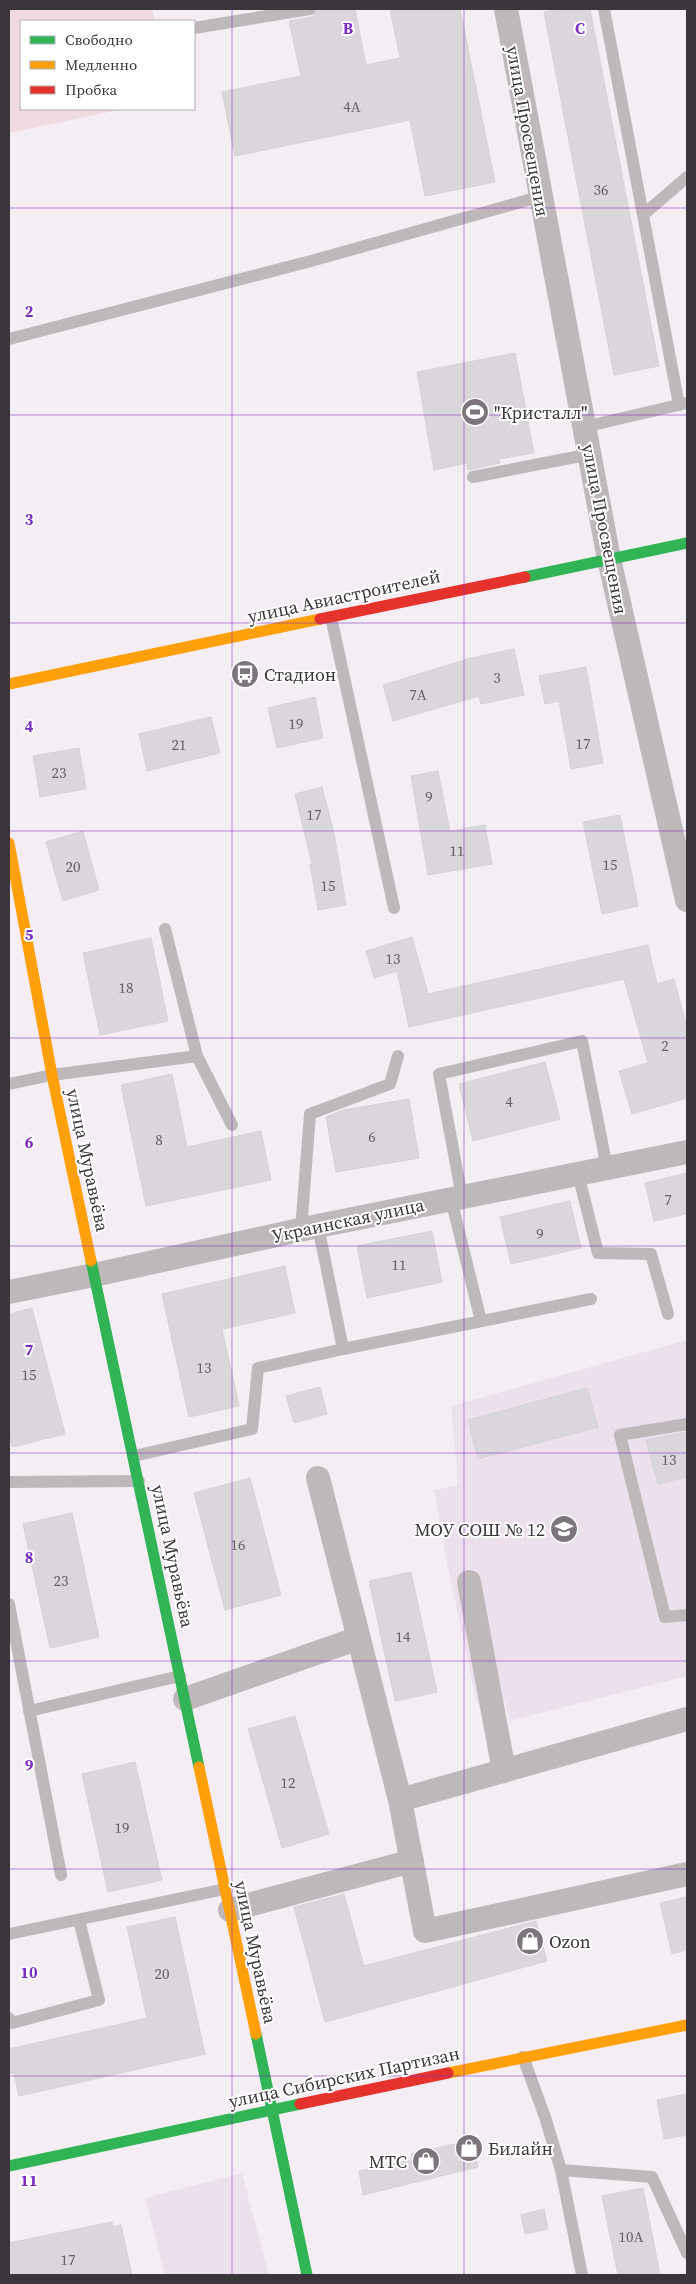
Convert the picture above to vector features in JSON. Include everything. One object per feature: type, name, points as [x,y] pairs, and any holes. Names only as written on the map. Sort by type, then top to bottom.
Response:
[{"type":"street","name":"улица Просвещения","points":[[506,9],[539,197],[609,560],[687,900]]},
{"type":"street","name":"улица Авиастроителей","points":[[9,684],[687,543]]},
{"type":"street","name":"улица Муравьёва","points":[[9,843],[52,1075],[94,1276],[140,1480],[227,1900],[274,2110],[307,2275]]},
{"type":"street","name":"Украинская улица","points":[[9,1292],[94,1276],[310,1228],[687,1152]]},
{"type":"street","points":[[318,1478],[400,1800],[425,1931],[687,1874]]},
{"type":"street","points":[[469,1582],[504,1771]]},
{"type":"street","points":[[185,1699],[359,1638]]},
{"type":"street","points":[[400,1800],[687,1719]]},
{"type":"street","points":[[227,1900],[412,1861]]},
{"type":"street","name":"улица Сибирских Партизан","points":[[9,2166],[523,2057],[687,2025]]},
{"type":"lane","points":[[195,28],[310,9]]},
{"type":"lane","points":[[584,427],[683,404],[643,215],[604,9]]},
{"type":"lane","points":[[643,215],[687,177]]},
{"type":"lane","points":[[9,339],[311,261],[539,197]]},
{"type":"lane","points":[[473,477],[590,454]]},
{"type":"lane","points":[[331,617],[394,908]]},
{"type":"lane","points":[[165,929],[197,1056],[232,1126]]},
{"type":"lane","points":[[481,1321],[457,1198],[439,1074],[582,1041],[607,1168]]},
{"type":"lane","points":[[9,1084],[52,1075],[197,1056]]},
{"type":"lane","points":[[343,1349],[310,1228],[310,1114],[390,1084],[398,1056]]},
{"type":"lane","points":[[578,1174],[598,1253],[651,1254],[668,1314]]},
{"type":"lane","points":[[134,1456],[252,1429],[258,1368],[591,1299]]},
{"type":"lane","points":[[687,1424],[620,1435],[665,1617],[687,1615]]},
{"type":"lane","points":[[9,1482],[140,1480]]},
{"type":"lane","points":[[9,1604],[61,1875]]},
{"type":"lane","points":[[29,1711],[180,1676]]},
{"type":"lane","points":[[9,1934],[79,1920],[227,1900]]},
{"type":"lane","points":[[9,2018],[12,2023],[99,2000],[79,1920]]},
{"type":"lane","points":[[523,2057],[545,2117],[561,2170],[582,2275]]},
{"type":"lane","points":[[561,2170],[652,2177],[687,2253]]},
{"type":"shaded area","points":[[9,9],[152,9],[156,20],[20,20],[20,110],[118,110],[9,133]]},
{"type":"shaded area","name":"МОУ СОШ № 12","points":[[687,1340],[687,1676],[510,1721],[504,1699],[477,1704],[448,1568],[434,1490],[458,1485],[451,1406]]},
{"type":"shaded area","points":[[242,2173],[269,2275],[165,2275],[145,2198]]},
{"type":"building","points":[[318,9],[355,9],[366,65],[400,58],[390,9],[460,9],[495,182],[425,196],[410,120],[235,156],[222,92],[301,76],[289,21],[312,17]]},
{"type":"building","points":[[560,9],[590,9],[659,366],[614,375],[544,12]]},
{"type":"building","name":"\"Кристалл\"","points":[[515,353],[534,453],[499,459],[500,463],[468,470],[467,463],[434,470],[417,372]]},
{"type":"building","points":[[514,649],[524,695],[481,704],[479,696],[393,721],[383,685],[471,658]]},
{"type":"building","points":[[586,667],[603,763],[571,769],[559,701],[545,704],[539,676]]},
{"type":"building","points":[[315,697],[323,738],[277,748],[268,708]]},
{"type":"building","points":[[211,717],[220,753],[147,771],[139,734]]},
{"type":"building","points":[[79,748],[86,789],[40,797],[33,756]]},
{"type":"building","points":[[438,771],[450,831],[485,825],[492,864],[428,875],[411,776]]},
{"type":"building","points":[[322,787],[334,833],[346,905],[318,910],[310,864],[312,864],[295,794]]},
{"type":"building","points":[[620,815],[638,906],[602,914],[583,822]]},
{"type":"building","points":[[83,831],[99,890],[63,901],[46,842]]},
{"type":"building","points":[[412,937],[428,994],[648,945],[657,984],[674,979],[687,1027],[687,1098],[632,1114],[619,1071],[648,1063],[624,979],[409,1027],[397,971],[374,978],[366,951]]},
{"type":"building","points":[[151,938],[168,1021],[100,1035],[83,953]]},
{"type":"building","points":[[545,1062],[560,1119],[473,1141],[459,1084]]},
{"type":"building","points":[[172,1074],[187,1147],[261,1131],[271,1180],[146,1206],[121,1085]]},
{"type":"building","points":[[409,1099],[419,1158],[336,1172],[326,1117],[343,1110]]},
{"type":"building","points":[[687,1173],[687,1214],[654,1221],[645,1183]]},
{"type":"building","points":[[570,1201],[581,1248],[511,1264],[500,1217]]},
{"type":"building","points":[[432,1231],[442,1282],[367,1298],[357,1246]]},
{"type":"building","points":[[285,1266],[295,1313],[222,1329],[239,1406],[189,1417],[162,1294]]},
{"type":"building","points":[[32,1308],[65,1434],[12,1447],[9,1434],[9,1314]]},
{"type":"building","points":[[320,1387],[327,1414],[294,1423],[286,1396]]},
{"type":"building","points":[[587,1388],[598,1427],[478,1459],[468,1420]]},
{"type":"building","points":[[687,1432],[687,1477],[658,1484],[646,1440]]},
{"type":"building","points":[[250,1478],[281,1595],[225,1610],[194,1493]]},
{"type":"building","points":[[72,1513],[99,1637],[50,1648],[23,1524]]},
{"type":"building","points":[[411,1572],[437,1692],[395,1701],[369,1581]]},
{"type":"building","points":[[295,1716],[329,1834],[282,1848],[248,1729]]},
{"type":"building","points":[[135,1762],[162,1880],[108,1892],[82,1774]]},
{"type":"building","points":[[344,1894],[364,1966],[536,1921],[547,1961],[325,2022],[294,1907]]},
{"type":"building","points":[[687,1897],[687,1950],[672,1954],[660,1903]]},
{"type":"building","points":[[175,1917],[205,2054],[19,2096],[14,2073],[9,2074],[9,2049],[147,2018],[127,1927]]},
{"type":"building","points":[[687,2094],[687,2135],[664,2139],[657,2100]]},
{"type":"building","points":[[472,2140],[478,2167],[363,2195],[359,2171],[412,2160],[411,2154]]},
{"type":"building","points":[[643,2188],[660,2275],[618,2275],[602,2196]]},
{"type":"building","points":[[544,2209],[548,2229],[525,2234],[521,2215]]},
{"type":"building","points":[[112,2222],[113,2227],[121,2225],[132,2275],[9,2275],[9,2243]]},
{"type":"traffic: fast","points":[[525,577],[687,543]]},
{"type":"traffic: fast","points":[[91,1261],[199,1767]]},
{"type":"traffic: fast","points":[[256,2034],[307,2275]]},
{"type":"traffic: fast","points":[[9,2166],[300,2104]]},
{"type":"traffic: slow","points":[[9,684],[320,619]]},
{"type":"traffic: slow","points":[[9,843],[52,1075],[91,1261]]},
{"type":"traffic: slow","points":[[199,1767],[256,2034]]},
{"type":"traffic: slow","points":[[448,2073],[687,2025]]},
{"type":"traffic: jam","points":[[320,619],[525,577]]},
{"type":"traffic: jam","points":[[300,2104],[448,2073]]},
{"type":"place","name":"\"Кристалл\"","points":[[475,412]]},
{"type":"place","name":"Стадион","points":[[245,674]]},
{"type":"place","name":"МОУ СОШ № 12","points":[[564,1529]]},
{"type":"place","name":"Ozon","points":[[530,1941]]},
{"type":"place","name":"Билайн","points":[[469,2148]]},
{"type":"place","name":"МТС","points":[[426,2161]]}]
